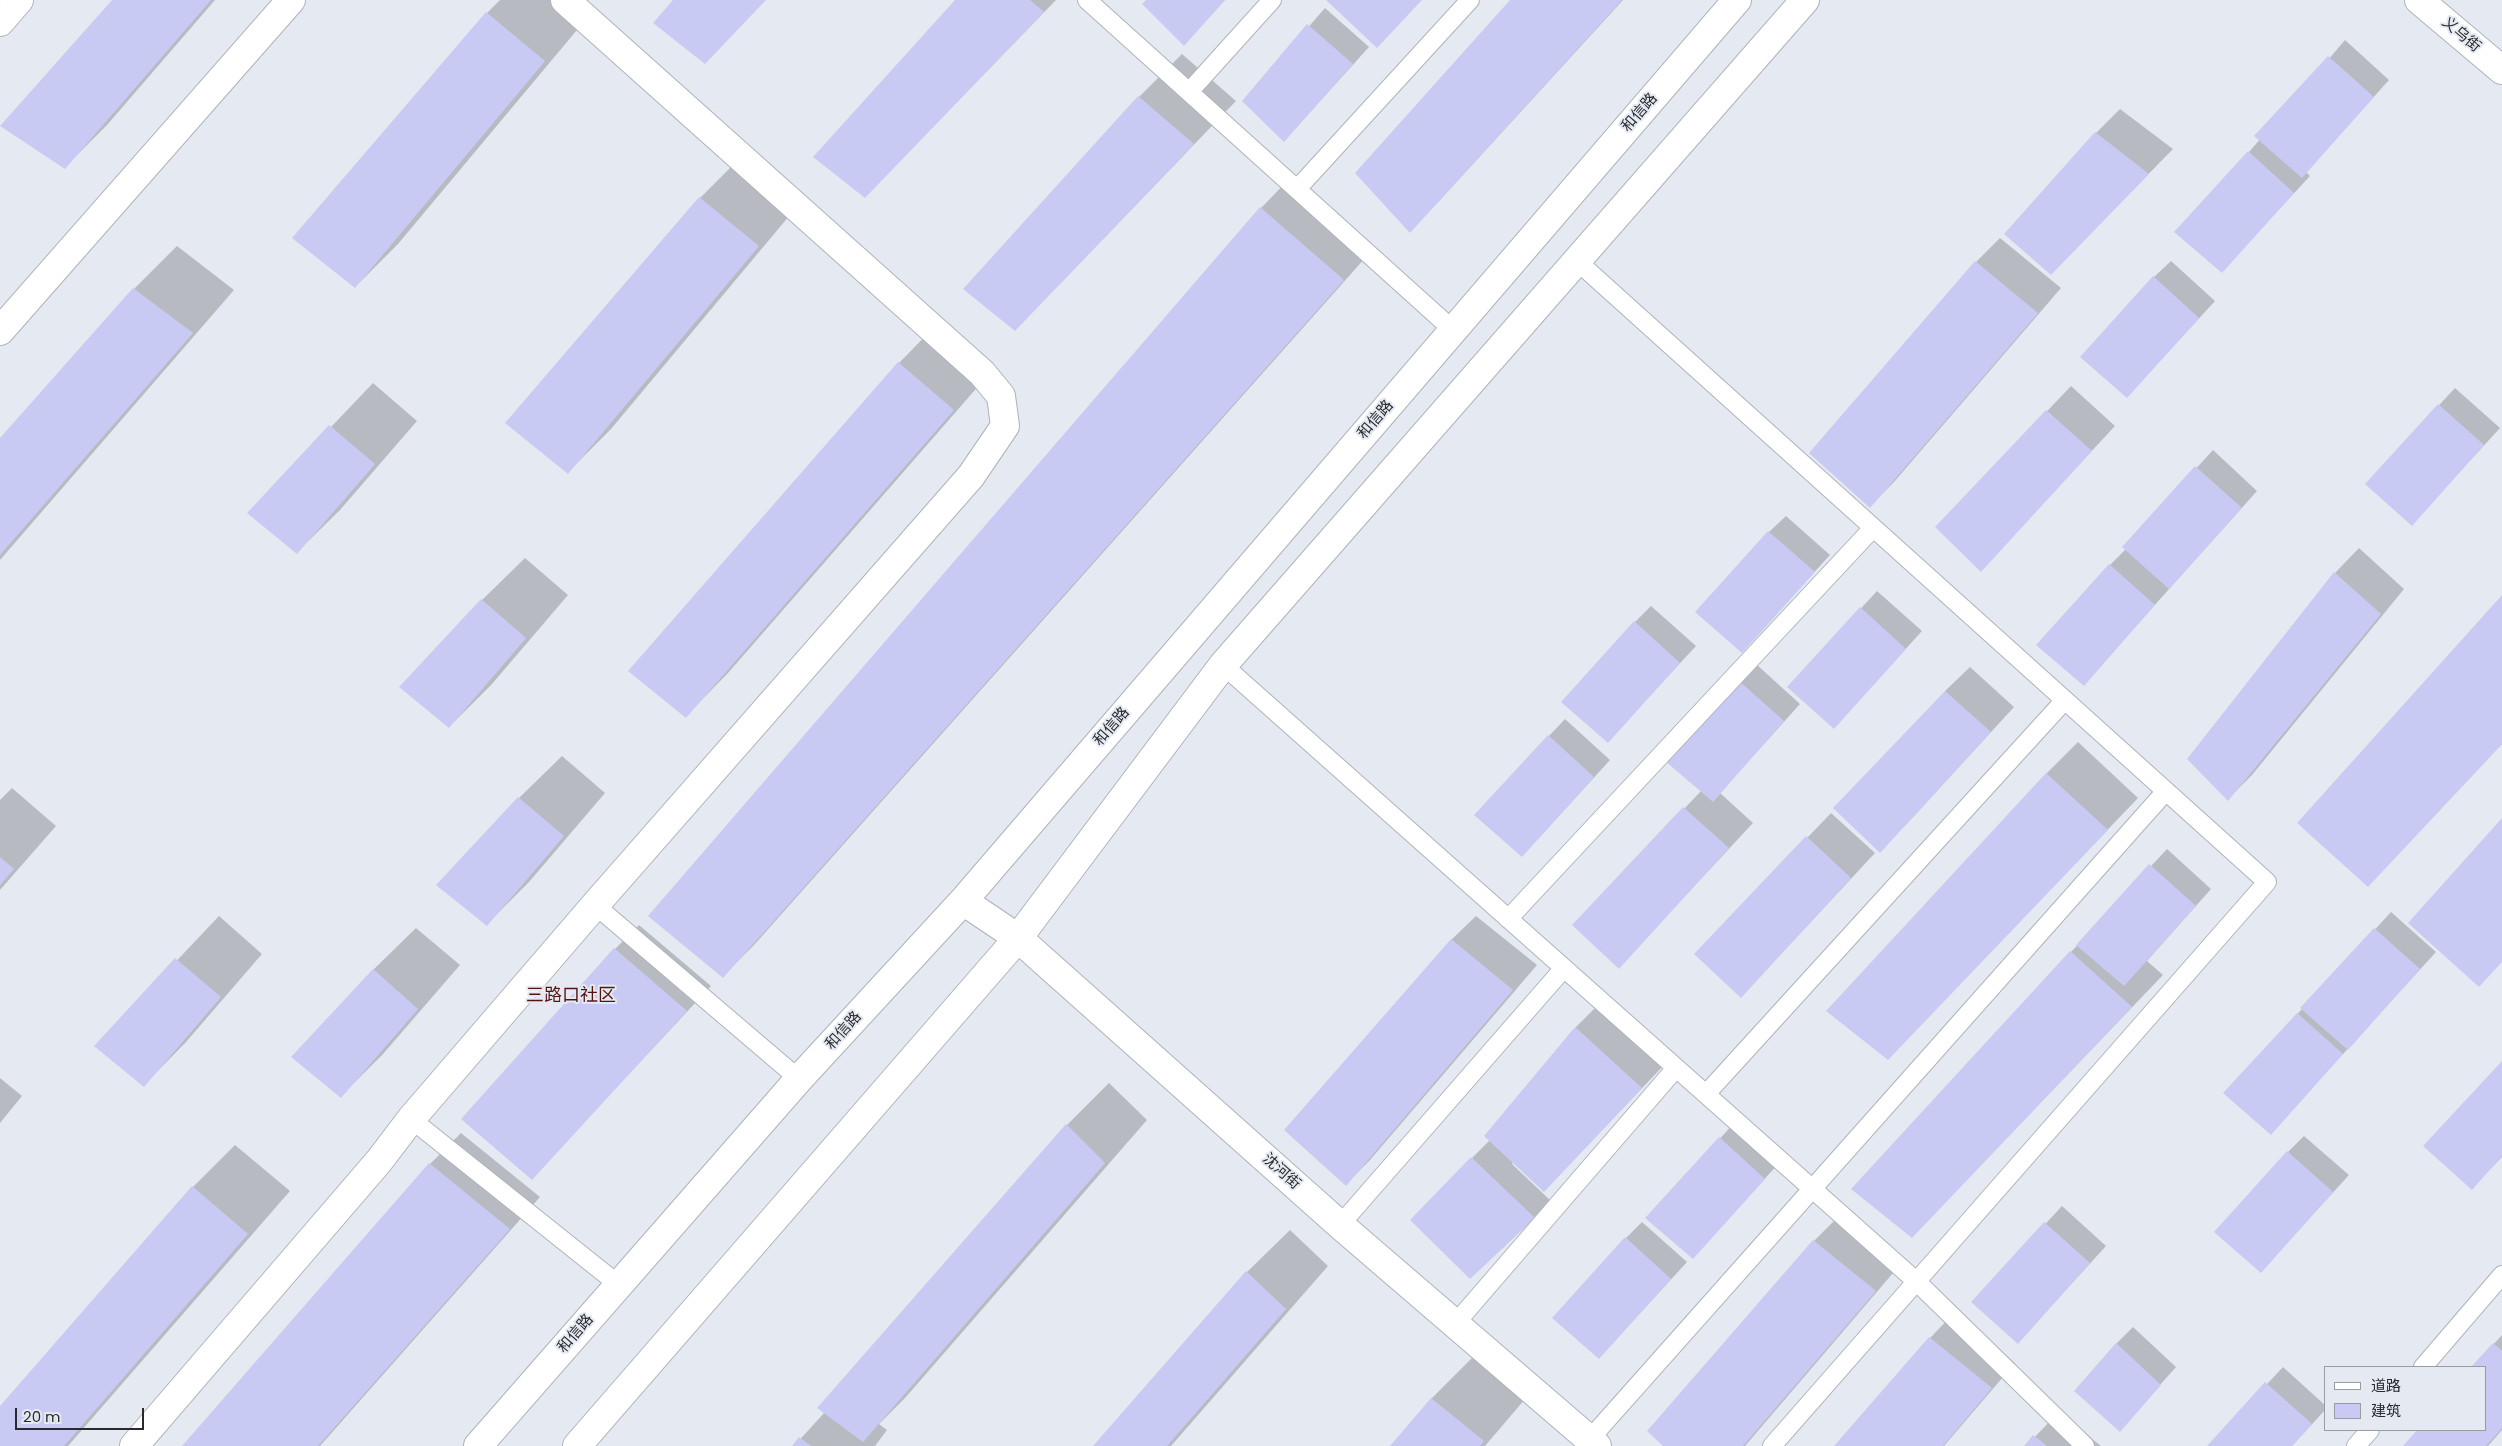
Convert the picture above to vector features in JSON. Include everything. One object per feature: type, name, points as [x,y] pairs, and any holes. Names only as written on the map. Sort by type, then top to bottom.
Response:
[{"type":"street","points":[[0,22],[19,0]]},
{"type":"street","points":[[0,331],[291,0]]},
{"type":"street","points":[[134,1446],[379,1162],[411,1120],[595,904],[971,476],[1005,426],[1001,396],[982,374],[565,0]]},
{"type":"street","name":"和信路","points":[[478,1446],[799,1079],[962,901],[1737,0]]},
{"type":"street","points":[[577,1446],[1018,938],[1223,665],[1806,0]]},
{"type":"street","name":"义乌街","points":[[2419,0],[2502,70]]},
{"type":"street","name":"沈河街","points":[[962,901],[1018,938],[1340,1225],[1593,1443]]},
{"type":"lane","points":[[1189,92],[1272,0]]},
{"type":"lane","points":[[1297,189],[1470,0]]},
{"type":"lane","points":[[1089,1],[1453,330]]},
{"type":"lane","points":[[1577,261],[2267,882],[1772,1446]]},
{"type":"lane","points":[[1508,919],[1873,528]]},
{"type":"lane","points":[[1223,665],[1916,1281],[2085,1446]]},
{"type":"lane","points":[[1706,1094],[2065,700]]},
{"type":"lane","points":[[1593,1443],[1812,1189],[2166,791]]},
{"type":"lane","points":[[595,904],[799,1079]]},
{"type":"lane","points":[[1340,1225],[1564,968]]},
{"type":"lane","points":[[1455,1324],[1676,1068]]},
{"type":"lane","points":[[411,1120],[619,1285]]},
{"type":"lane","points":[[2424,1366],[2502,1275]]},
{"type":"lane","points":[[2356,1446],[2369,1431]]},
{"type":"building","points":[[112,0],[211,0],[65,169],[0,126]]},
{"type":"building","points":[[673,0],[766,0],[705,64],[653,23]]},
{"type":"building","points":[[955,0],[1030,0],[1044,12],[865,198],[813,157]]},
{"type":"building","points":[[1146,0],[1225,0],[1184,46],[1142,4]]},
{"type":"building","points":[[1326,0],[1422,0],[1377,48]]},
{"type":"building","points":[[1510,0],[1622,0],[1410,233],[1355,173]]},
{"type":"building","points":[[486,12],[545,61],[355,288],[292,238]]},
{"type":"building","points":[[1307,24],[1353,64],[1284,142],[1242,101]]},
{"type":"building","points":[[2328,56],[2374,97],[2302,178],[2254,136]]},
{"type":"building","points":[[1138,96],[1194,144],[1015,331],[963,289]]},
{"type":"building","points":[[2095,132],[2149,174],[2051,275],[2004,234]]},
{"type":"building","points":[[2248,151],[2294,193],[2222,273],[2174,232]]},
{"type":"building","points":[[699,197],[759,246],[568,474],[505,423]]},
{"type":"building","points":[[1260,207],[1344,280],[723,978],[648,916]]},
{"type":"building","points":[[1975,261],[2038,313],[1870,508],[1809,453]]},
{"type":"building","points":[[2153,276],[2199,318],[2127,398],[2080,357]]},
{"type":"building","points":[[133,288],[193,333],[0,555],[0,438]]},
{"type":"building","points":[[898,362],[954,410],[686,718],[628,671]]},
{"type":"building","points":[[2438,404],[2484,445],[2412,526],[2365,484]]},
{"type":"building","points":[[2046,410],[2092,451],[1981,572],[1935,527]]},
{"type":"building","points":[[329,425],[375,464],[297,554],[247,513]]},
{"type":"building","points":[[2195,466],[2242,508],[2169,589],[2122,547]]},
{"type":"building","points":[[1768,531],[1815,572],[1742,653],[1695,612]]},
{"type":"building","points":[[2109,564],[2155,605],[2084,686],[2036,645]]},
{"type":"building","points":[[2334,572],[2381,614],[2228,801],[2187,759]]},
{"type":"building","points":[[2502,595],[2502,744],[2368,887],[2297,823]]},
{"type":"building","points":[[481,599],[526,638],[449,728],[399,687]]},
{"type":"building","points":[[1860,607],[1906,649],[1834,729],[1787,687]]},
{"type":"building","points":[[1634,621],[1680,663],[1608,743],[1561,702]]},
{"type":"building","points":[[1738,680],[1784,721],[1713,802],[1665,761]]},
{"type":"building","points":[[1945,691],[1991,732],[1880,853],[1833,808]]},
{"type":"building","points":[[1548,735],[1594,777],[1522,857],[1474,815]]},
{"type":"building","points":[[2046,773],[2108,830],[1888,1060],[1826,1011]]},
{"type":"building","points":[[518,797],[564,836],[487,926],[436,885]]},
{"type":"building","points":[[1683,807],[1729,848],[1619,969],[1572,925]]},
{"type":"building","points":[[2502,818],[2502,962],[2479,987],[2408,923]]},
{"type":"building","points":[[1806,836],[1851,878],[1741,998],[1694,954]]},
{"type":"building","points":[[0,857],[14,869],[0,885]]},
{"type":"building","points":[[2149,864],[2196,906],[2124,986],[2076,945]]},
{"type":"building","points":[[2374,928],[2420,969],[2348,1050],[2300,1008]]},
{"type":"building","points":[[1451,939],[1513,990],[1346,1186],[1284,1130]]},
{"type":"building","points":[[614,948],[687,1011],[532,1180],[461,1119]]},
{"type":"building","points":[[2070,951],[2132,1007],[1912,1238],[1851,1189]]},
{"type":"building","points":[[175,958],[221,997],[144,1087],[94,1046]]},
{"type":"building","points":[[373,969],[418,1009],[341,1098],[291,1057]]},
{"type":"building","points":[[2297,1013],[2343,1054],[2271,1135],[2223,1093]]},
{"type":"building","points":[[1575,1027],[1642,1088],[1544,1192],[1484,1136]]},
{"type":"building","points":[[2502,1061],[2502,1156],[2472,1190],[2423,1146]]},
{"type":"building","points":[[1066,1124],[1105,1163],[863,1442],[817,1408]]},
{"type":"building","points":[[1719,1137],[1765,1179],[1693,1259],[1645,1218]]},
{"type":"building","points":[[2287,1151],[2333,1192],[2261,1273],[2214,1232]]},
{"type":"building","points":[[1471,1157],[1535,1218],[1470,1279],[1410,1220]]},
{"type":"building","points":[[429,1163],[510,1229],[318,1446],[182,1446]]},
{"type":"building","points":[[192,1186],[248,1234],[64,1446],[0,1446],[0,1406]]},
{"type":"building","points":[[2044,1222],[2090,1263],[2018,1344],[1971,1302]]},
{"type":"building","points":[[1625,1237],[1671,1279],[1599,1359],[1552,1318]]},
{"type":"building","points":[[1813,1240],[1876,1291],[1743,1446],[1663,1446],[1647,1431]]},
{"type":"building","points":[[1246,1271],[1286,1309],[1167,1446],[1093,1446]]},
{"type":"building","points":[[1929,1337],[1992,1388],[1943,1446],[1834,1446]]},
{"type":"building","points":[[2116,1343],[2161,1385],[2120,1432],[2074,1391]]},
{"type":"building","points":[[2493,1343],[2502,1351],[2502,1428],[2486,1446],[2403,1446],[2416,1431],[2487,1431],[2487,1366],[2472,1366]]},
{"type":"building","points":[[2265,1382],[2312,1424],[2292,1446],[2207,1446]]},
{"type":"building","points":[[1431,1398],[1484,1441],[1480,1446],[1390,1446]]},
{"type":"building","points":[[2033,1435],[2047,1446],[2024,1446]]},
{"type":"building","points":[[799,1437],[811,1446],[792,1446]]},
{"type":"district","name":"三路口社区","points":[[571,996]]}]
